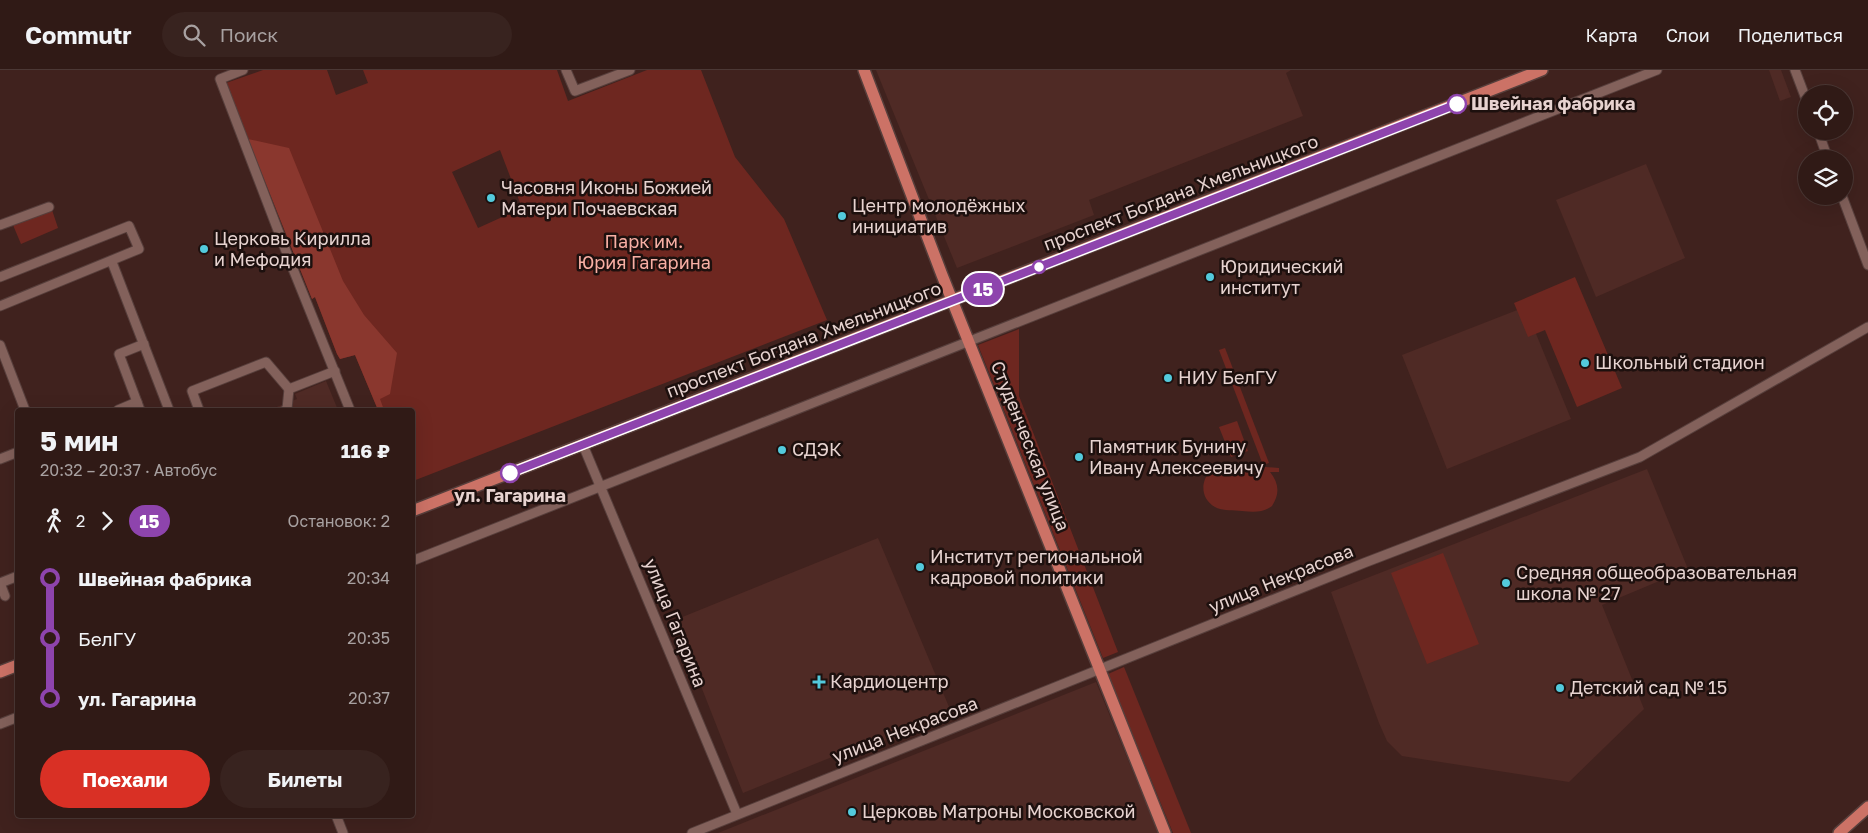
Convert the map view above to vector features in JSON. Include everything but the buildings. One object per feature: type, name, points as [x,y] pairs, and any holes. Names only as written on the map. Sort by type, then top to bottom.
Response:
[{"type":"main road","name":"Студенческая улица","points":[[864,70],[952,301],[1165,833]]},
{"type":"main road","name":"проспект Богдана Хмельницкого","points":[[415,510],[1542,70]]},
{"type":"main road","points":[[0,672],[15,667]]},
{"type":"main road","points":[[1839,833],[1868,807]]},
{"type":"street","points":[[243,70],[220,79],[288,260],[349,408]]},
{"type":"street","points":[[566,70],[574,91],[630,70]]},
{"type":"street","points":[[415,560],[1657,70]]},
{"type":"street","points":[[1795,70],[1801,85]]},
{"type":"street","points":[[1845,205],[1868,264]]},
{"type":"street","points":[[0,225],[49,207]]},
{"type":"street","points":[[0,276],[129,226],[139,249],[112,262],[0,306]]},
{"type":"street","points":[[112,262],[168,408]]},
{"type":"street","name":"улица Некрасова","points":[[692,833],[1364,563],[1649,453],[1868,327]]},
{"type":"street","points":[[139,406],[118,354],[144,344]]},
{"type":"street","points":[[0,345],[24,408]]},
{"type":"street","points":[[198,408],[192,391],[266,362],[289,389],[287,408]]},
{"type":"street","points":[[289,389],[335,370]]},
{"type":"street","name":"улица Гагарина","points":[[583,445],[737,814]]},
{"type":"street","points":[[0,459],[15,453]]},
{"type":"street","points":[[5,596],[0,583],[15,577]]},
{"type":"street","points":[[0,724],[15,718]]},
{"type":"street","points":[[337,818],[343,833]]},
{"type":"shaded area","points":[[876,70],[1291,70],[1286,73],[1303,116],[1089,200],[1094,215],[957,268]]},
{"type":"shaded area","points":[[1769,70],[1781,70],[1791,97],[1780,101]]},
{"type":"shaded area","points":[[248,139],[289,148],[343,281],[364,315],[397,353],[390,394],[380,399],[383,408],[377,408],[355,355],[340,359],[315,297],[312,299]]},
{"type":"shaded area","points":[[1646,164],[1685,258],[1596,297],[1556,200]]},
{"type":"shaded area","points":[[1525,307],[1571,419],[1447,469],[1402,355]]},
{"type":"shaded area","points":[[326,381],[337,408],[274,408],[297,399],[295,394]]},
{"type":"shaded area","points":[[1647,469],[1688,569],[1602,605],[1644,709],[1569,782],[1402,756],[1387,741],[1379,723],[1331,592]]},
{"type":"shaded area","name":"Кардиоцентр","points":[[878,538],[952,714],[881,742],[874,740],[743,793],[675,620]]},
{"type":"shaded area","points":[[1096,682],[1158,833],[718,833]]},
{"type":"green space","name":"Парк им. Юрия Гагарина","points":[[263,70],[327,70],[336,95],[368,83],[363,70],[557,70],[568,101],[647,70],[701,70],[735,157],[784,219],[827,320],[415,480],[415,408],[377,408],[355,355],[340,359],[315,297],[312,299],[226,83]],"holes":[[[500,150],[522,208],[478,228],[452,172]]]},
{"type":"green space","points":[[52,210],[58,228],[21,244],[13,225]]},
{"type":"green space","name":"Школьный стадион","points":[[1575,277],[1622,388],[1577,407],[1545,330],[1528,337],[1514,303]]},
{"type":"green space","points":[[1019,329],[1019,396],[1118,652],[1103,658],[978,345]]},
{"type":"green space","points":[[1225,348],[1269,463],[1263,465],[1219,350]]},
{"type":"green space","points":[[1237,421],[1248,451],[1231,457],[1219,427]]},
{"type":"green space","points":[[1225,464],[1279,468],[1279,472],[1270,472],[1277,484],[1277,493],[1272,506],[1261,511],[1250,512],[1221,509],[1209,502],[1203,489],[1204,482],[1212,470]]},
{"type":"green space","points":[[1443,553],[1479,644],[1427,664],[1391,573]]},
{"type":"green space","points":[[1124,667],[1191,833],[1173,833],[1108,674]]},
{"type":"bus line","name":"15","points":[[510,473],[1457,104]]},
{"type":"place","name":"Швейная фабрика","points":[[1457,104]]},
{"type":"place","name":"Часовня Иконы Божией Матери Почаевская","points":[[491,198]]},
{"type":"place","name":"Центр молодёжных инициатив","points":[[842,216]]},
{"type":"place","name":"Церковь Кирилла и Мефодия","points":[[204,249]]},
{"type":"place","name":"Юридический институт","points":[[1210,277]]},
{"type":"place","name":"Школьный стадион","points":[[1585,363]]},
{"type":"place","name":"НИУ БелГУ","points":[[1168,378]]},
{"type":"place","name":"СДЭК","points":[[782,450]]},
{"type":"place","name":"Памятник Бунину Ивану Алексеевичу","points":[[1079,457]]},
{"type":"place","name":"ул. Гагарина","points":[[510,473]]},
{"type":"place","name":"Институт региональной кадровой политики","points":[[920,567]]},
{"type":"place","name":"Средняя общеобразовательная школа № 27","points":[[1506,583]]},
{"type":"place","name":"Кардиоцентр","points":[[819,682]]},
{"type":"place","name":"Детский сад № 15","points":[[1560,688]]},
{"type":"place","name":"Церковь Матроны Московской","points":[[852,812]]}]
